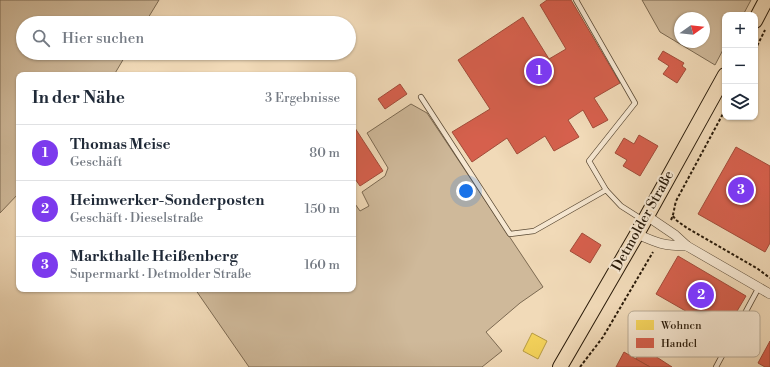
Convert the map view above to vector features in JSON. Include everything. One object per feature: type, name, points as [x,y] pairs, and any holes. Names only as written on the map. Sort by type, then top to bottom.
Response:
[{"type":"main road","points":[[761,23],[766,0]]},
{"type":"main road","name":"Detmolder Straße","points":[[560,367],[637,234],[722,80]]},
{"type":"street","points":[[645,219],[666,228],[687,246],[770,294]]},
{"type":"street","points":[[637,234],[668,246],[687,246]]},
{"type":"lane","points":[[576,0],[635,103],[588,161],[606,190],[621,206],[645,219]]},
{"type":"lane","points":[[421,97],[510,234],[534,231],[606,190]]},
{"type":"lane","points":[[746,311],[759,287]]},
{"type":"lane","points":[[716,367],[721,357]]},
{"type":"path","points":[[755,48],[761,23]]},
{"type":"path","points":[[666,228],[673,216],[676,201],[722,116]]},
{"type":"path","points":[[673,216],[687,228],[758,269],[770,278]]},
{"type":"path","points":[[580,367],[603,337],[658,243]]},
{"type":"shaded area","points":[[0,0],[159,0],[149,16],[16,16],[16,60],[123,60],[116,72],[16,72],[16,196],[0,213]]},
{"type":"shaded area","points":[[642,0],[751,0],[745,12],[722,12],[722,52],[715,65],[687,48],[710,48],[710,12],[674,12],[674,40],[660,32]]},
{"type":"shaded area","points":[[411,104],[427,113],[543,287],[520,303],[486,332],[502,351],[482,367],[249,367],[197,292],[356,292],[356,205],[360,211],[369,206],[362,192],[385,176],[388,168],[367,133]]},
{"type":"building: Wohnen","points":[[532,333],[547,341],[538,359],[523,351]]},
{"type":"building: Handel","points":[[547,0],[571,0],[620,83],[594,98],[608,120],[593,128],[583,110],[568,120],[579,137],[554,151],[545,136],[517,154],[507,138],[472,162],[452,132],[490,109],[458,60],[523,17],[549,59],[566,49],[540,5]]},
{"type":"building: Handel","points":[[663,51],[684,63],[682,66],[686,69],[677,83],[663,74],[669,66],[658,59]]},
{"type":"building: Handel","points":[[400,84],[407,94],[385,109],[378,99]]},
{"type":"building: Handel","points":[[356,130],[383,171],[360,186],[356,180]]},
{"type":"building: Handel","points":[[639,135],[658,146],[640,176],[623,166],[627,160],[615,153],[624,138],[634,144]]},
{"type":"building: Handel","points":[[736,147],[770,166],[770,243],[765,252],[698,214]]},
{"type":"building: Handel","points":[[582,233],[601,245],[590,263],[570,251]]},
{"type":"building: Handel","points":[[678,256],[746,296],[737,311],[686,311],[656,294]]},
{"type":"building: Handel","points":[[770,341],[770,367],[765,367],[758,363]]},
{"type":"building: Handel","points":[[624,352],[628,354],[628,357],[633,357],[650,367],[616,367]]},
{"type":"building: Handel","points":[[637,357],[657,357],[672,367],[650,367],[636,359]]},
{"type":"place","name":"Thomas Meise","points":[[539,71]]},
{"type":"place","name":"Markthalle Heißenberg","points":[[741,190]]},
{"type":"place","name":"Heimwerker-Sonderposten","points":[[701,295]]}]
